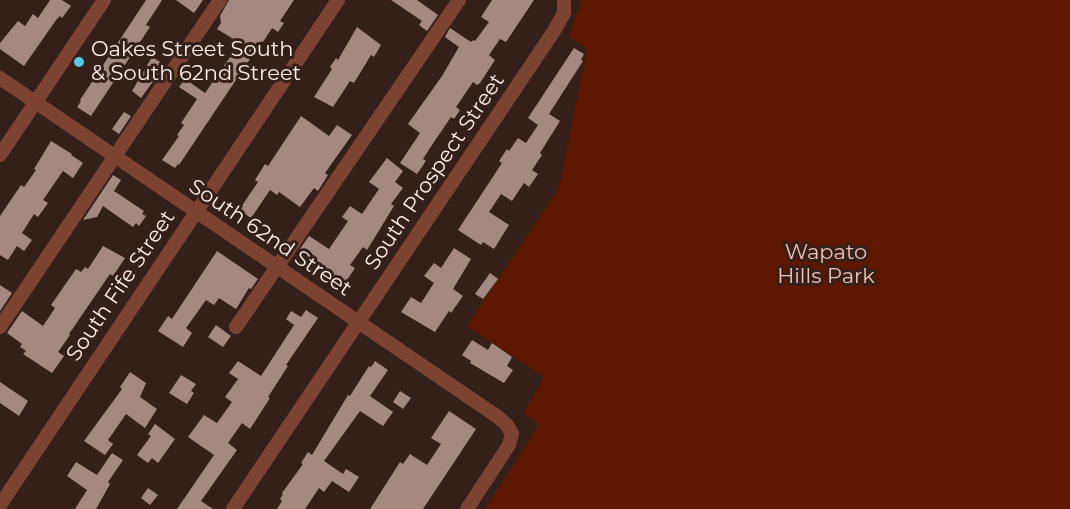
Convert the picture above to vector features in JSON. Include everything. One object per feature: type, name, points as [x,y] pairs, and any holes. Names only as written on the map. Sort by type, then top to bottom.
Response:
[{"type":"street","points":[[0,155],[104,0]]},
{"type":"street","points":[[0,327],[220,0]]},
{"type":"street","name":"South Fife Street","points":[[0,505],[338,0]]},
{"type":"street","points":[[236,327],[459,0]]},
{"type":"street","name":"South Prospect Street","points":[[233,509],[554,31],[563,15],[564,2]]},
{"type":"street","name":"South 62nd Street","points":[[0,78],[498,417],[511,429],[512,434],[503,455],[467,509]]},
{"type":"green space","name":"Wapato Hills Park","points":[[580,0],[1070,0],[1070,509],[485,509],[539,425],[524,413],[544,377],[467,326],[559,188],[587,49],[569,36],[581,3]]},
{"type":"building","points":[[50,0],[62,0],[71,6],[62,18],[60,16],[56,20],[24,66],[0,49],[0,43],[18,21],[25,26],[33,14],[38,18]]},
{"type":"building","points":[[146,0],[162,0],[146,25],[150,27],[91,116],[77,107],[80,100]]},
{"type":"building","points":[[176,0],[203,0],[194,13]]},
{"type":"building","points":[[229,0],[294,0],[280,21],[284,23],[278,32],[272,28],[262,41],[175,168],[162,160],[179,136],[177,135],[184,125],[181,123],[197,99],[179,87],[185,79],[205,93],[240,43],[217,29],[221,23],[220,16]]},
{"type":"building","points":[[391,0],[417,0],[438,15],[427,31],[419,25],[422,21]]},
{"type":"building","points":[[492,0],[534,0],[506,42],[500,39],[489,55],[495,60],[480,83],[477,85],[473,82],[456,107],[460,110],[454,119],[451,117],[432,145],[423,159],[426,161],[417,174],[400,163],[420,133],[408,124],[442,76],[459,47],[445,37],[450,28],[471,42],[475,41],[489,22],[481,17]]},
{"type":"building","points":[[357,27],[381,45],[374,57],[371,55],[354,83],[350,81],[333,107],[314,97],[332,69],[330,67],[336,58],[338,60]]},
{"type":"building","points":[[574,48],[584,54],[581,60],[583,61],[549,114],[560,121],[532,170],[538,174],[529,187],[524,183],[512,201],[501,194],[489,212],[509,225],[494,249],[483,242],[481,245],[458,230],[502,163],[499,161],[507,149],[509,151],[518,138],[526,143],[538,125],[528,118]]},
{"type":"building","points":[[152,57],[165,65],[141,98],[132,91]]},
{"type":"building","points":[[124,112],[131,116],[119,134],[112,129]]},
{"type":"building","points":[[301,116],[329,136],[337,125],[352,135],[325,173],[328,175],[318,191],[314,188],[300,207],[279,192],[277,195],[270,190],[251,218],[239,210],[258,182],[255,180],[265,164],[268,166]]},
{"type":"building","points":[[51,141],[83,163],[73,178],[63,171],[43,200],[48,203],[38,217],[34,214],[22,233],[32,240],[24,251],[17,246],[8,260],[0,255],[0,216],[21,185],[24,187],[36,170],[34,169]]},
{"type":"building","points":[[387,158],[403,171],[395,182],[403,188],[391,204],[394,206],[367,250],[363,247],[350,265],[355,268],[345,283],[297,253],[309,236],[329,249],[348,221],[342,217],[350,206],[362,214],[379,189],[369,182]]},
{"type":"building","points":[[113,175],[121,180],[114,191],[144,211],[142,214],[146,216],[139,226],[136,223],[133,227],[103,206],[97,217],[83,220]]},
{"type":"building","points":[[103,246],[125,258],[113,276],[110,274],[69,334],[58,352],[64,356],[52,373],[23,354],[26,351],[20,347],[22,344],[7,333],[22,311],[43,326],[55,308],[51,305],[76,269],[81,272],[85,267],[88,269]]},
{"type":"building","points":[[454,248],[471,259],[453,289],[463,296],[451,313],[449,311],[435,332],[401,312],[411,297],[421,303],[434,283],[424,276],[434,263],[441,268]]},
{"type":"building","points":[[217,251],[258,279],[251,289],[249,288],[236,309],[219,298],[214,305],[206,300],[186,328],[192,333],[183,347],[158,331],[168,316],[172,319]]},
{"type":"building","points":[[490,273],[498,279],[483,299],[475,294]]},
{"type":"building","points":[[0,285],[12,293],[0,311]]},
{"type":"building","points":[[306,310],[318,318],[286,365],[288,366],[250,429],[242,423],[228,443],[237,450],[201,501],[213,509],[177,509],[214,455],[188,437],[204,415],[217,423],[232,402],[225,397],[238,379],[229,373],[238,361],[261,376],[294,325],[286,319],[291,311],[301,317]]},
{"type":"building","points":[[216,325],[231,336],[223,347],[208,337]]},
{"type":"building","points":[[472,340],[488,350],[492,343],[512,357],[507,366],[513,370],[504,383],[470,363],[471,361],[462,355]]},
{"type":"building","points":[[375,361],[388,370],[370,396],[393,412],[383,426],[360,411],[324,461],[343,474],[346,469],[359,477],[349,492],[332,481],[324,492],[319,488],[305,509],[277,509],[282,501],[280,499],[282,493],[303,464],[301,463],[308,452],[312,455],[348,395],[350,396],[369,366],[371,367]]},
{"type":"building","points":[[130,372],[146,383],[140,397],[157,409],[145,428],[126,414],[108,440],[113,444],[105,455],[84,441],[122,389],[120,387]]},
{"type":"building","points":[[181,375],[196,384],[191,391],[194,393],[187,404],[169,393]]},
{"type":"building","points":[[0,382],[28,401],[19,416],[0,403]]},
{"type":"building","points":[[400,391],[411,398],[403,409],[393,402]]},
{"type":"building","points":[[449,411],[476,429],[423,509],[370,509],[400,462],[403,464],[410,454],[427,465],[441,444],[431,438]]},
{"type":"building","points":[[155,424],[175,439],[158,463],[152,458],[148,463],[137,455],[151,436],[148,434]]},
{"type":"building","points":[[112,453],[123,460],[108,482],[110,484],[96,509],[75,509],[87,490],[67,476],[76,462],[97,475]]},
{"type":"building","points":[[148,488],[158,495],[150,505],[141,498]]},
{"type":"place","name":"Oakes Street South & South 62nd Street","points":[[79,62]]}]
